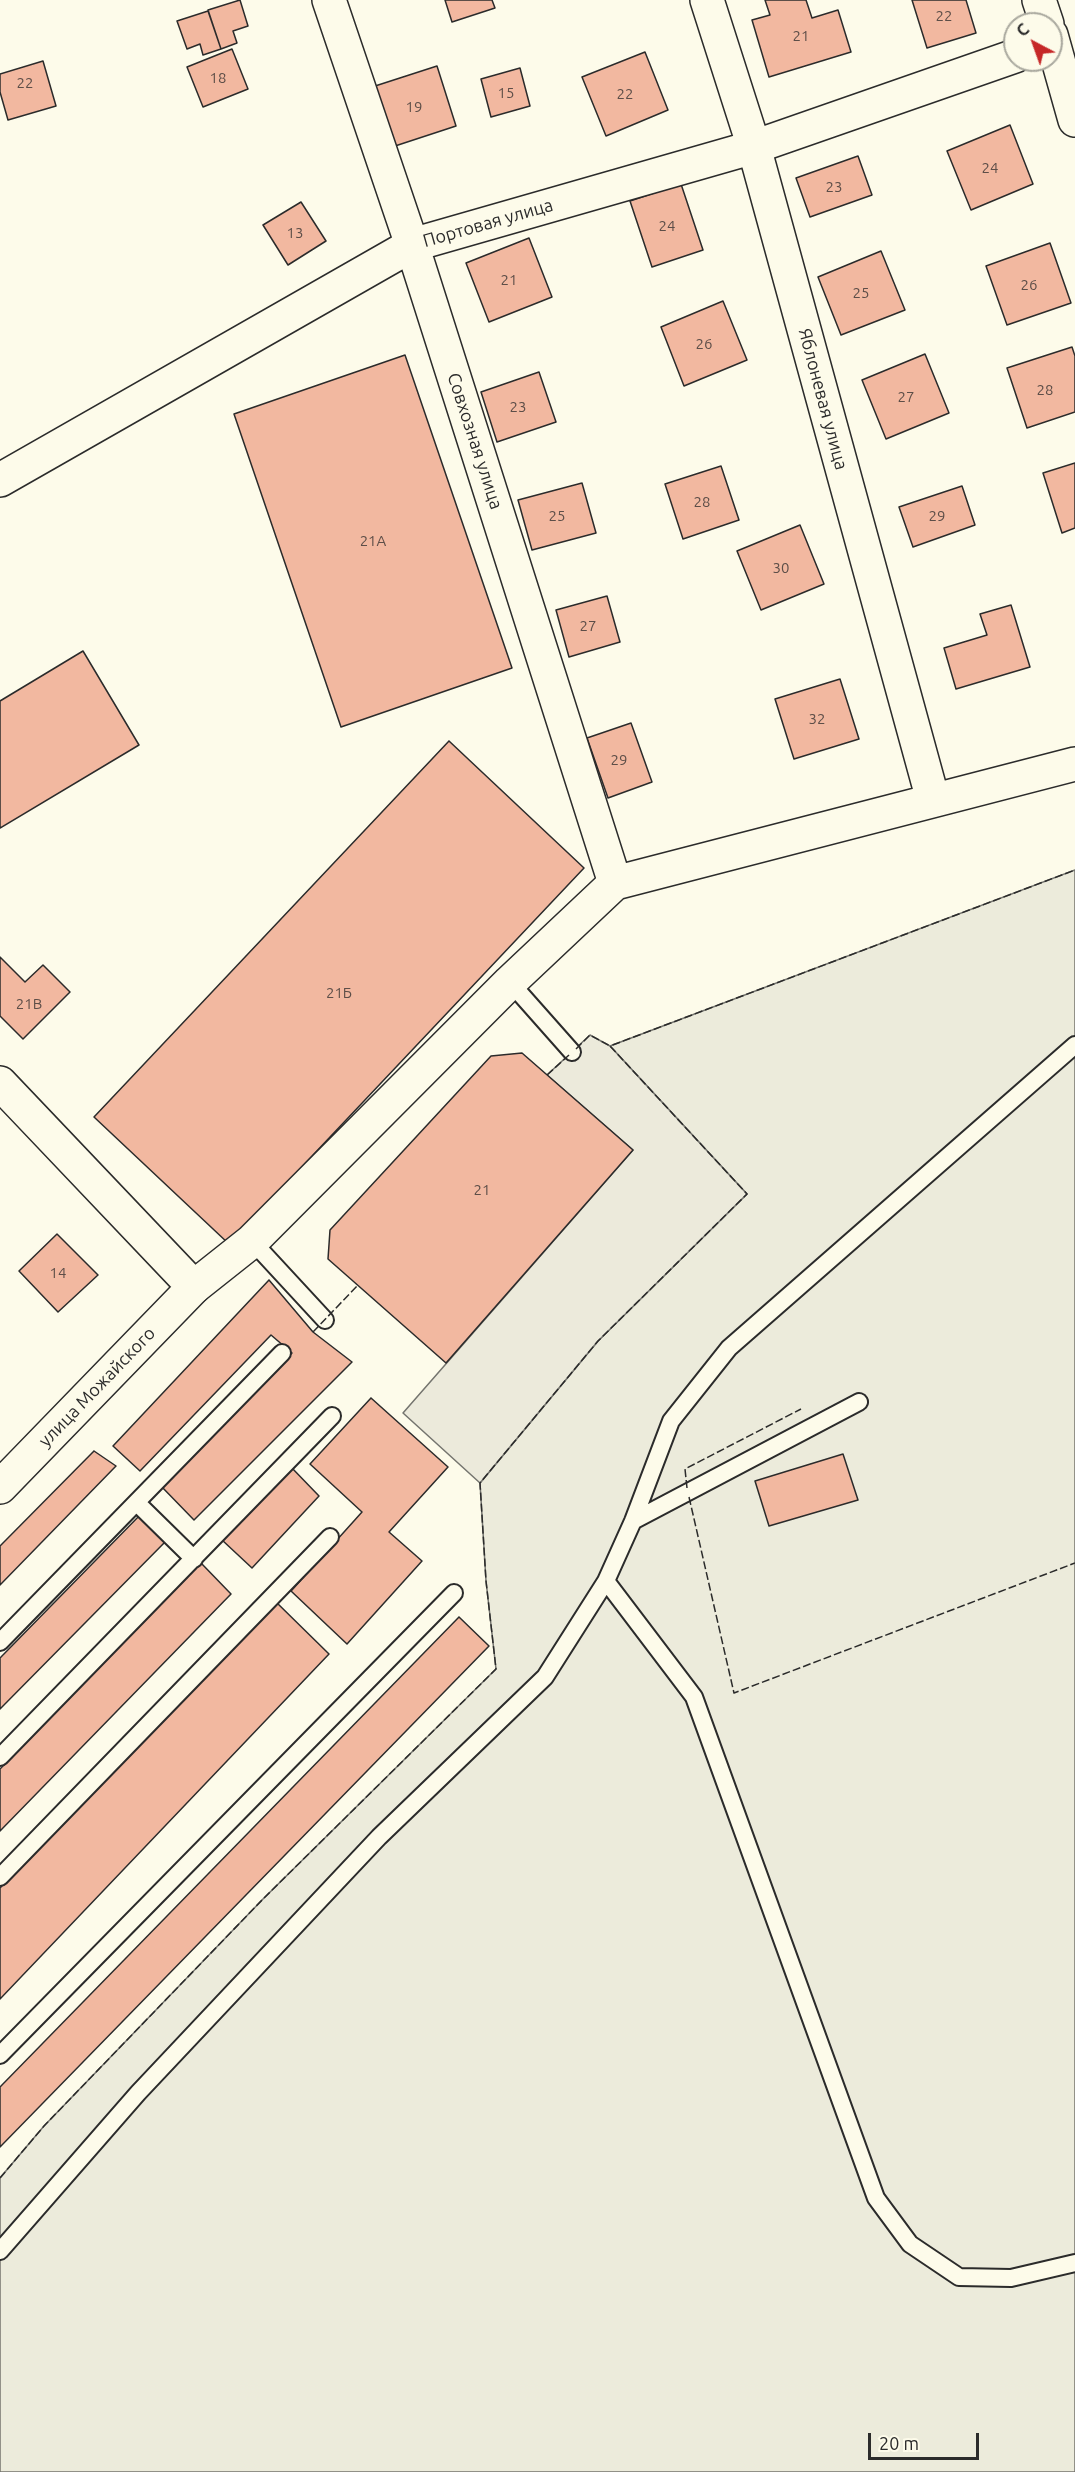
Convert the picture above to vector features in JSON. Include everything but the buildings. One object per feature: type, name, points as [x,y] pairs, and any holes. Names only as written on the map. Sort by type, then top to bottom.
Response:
[{"type":"street","name":"Совхозная улица","points":[[329,0],[412,245],[615,883]]},
{"type":"street","name":"Яблоневая улица","points":[[707,0],[754,147],[933,800]]},
{"type":"street","name":"Портовая улица","points":[[0,480],[412,245],[754,147],[1003,60]]},
{"type":"street","points":[[1063,68],[1075,120]]},
{"type":"street","points":[[615,883],[1075,764]]},
{"type":"street","name":"улица Можайского","points":[[0,1487],[194,1287],[252,1241],[510,982],[615,883]]},
{"type":"street","points":[[0,1083],[194,1287]]},
{"type":"lane","points":[[510,982],[572,1052]]},
{"type":"lane","points":[[0,2251],[138,2093],[371,1846],[545,1677],[606,1581],[633,1521],[670,1421],[729,1348],[1075,1045]]},
{"type":"lane","points":[[252,1241],[325,1320]]},
{"type":"lane","points":[[0,1642],[282,1353]]},
{"type":"lane","points":[[633,1521],[859,1402]]},
{"type":"lane","points":[[0,1757],[332,1416]]},
{"type":"lane","points":[[137,1503],[194,1559]]},
{"type":"lane","points":[[0,1877],[330,1537]]},
{"type":"lane","points":[[606,1581],[694,1697],[876,2198],[910,2244],[959,2277],[1011,2278],[1075,2262]]},
{"type":"lane","points":[[0,2055],[454,1593]]},
{"type":"shaded area","points":[[1075,870],[1075,2472],[0,2472],[0,2178],[44,2126],[263,1899],[496,1669],[486,1581],[480,1483],[598,1341],[747,1194],[610,1046]]},
{"type":"shaded area","points":[[590,1035],[610,1046],[747,1194],[598,1341],[480,1483],[403,1413],[633,1150],[547,1075]]},
{"type":"fence","points":[[0,2178],[44,2126],[263,1899],[496,1669],[486,1581],[480,1483],[598,1341],[747,1194],[610,1046],[1075,870]]},
{"type":"fence","points":[[576,1049],[590,1035],[610,1046]]},
{"type":"fence","points":[[547,1075],[569,1055]]},
{"type":"fence","points":[[313,1332],[358,1285]]},
{"type":"fence","points":[[687,1488],[685,1469],[801,1409]]},
{"type":"fence","points":[[689,1497],[734,1693],[1075,1563]]}]
